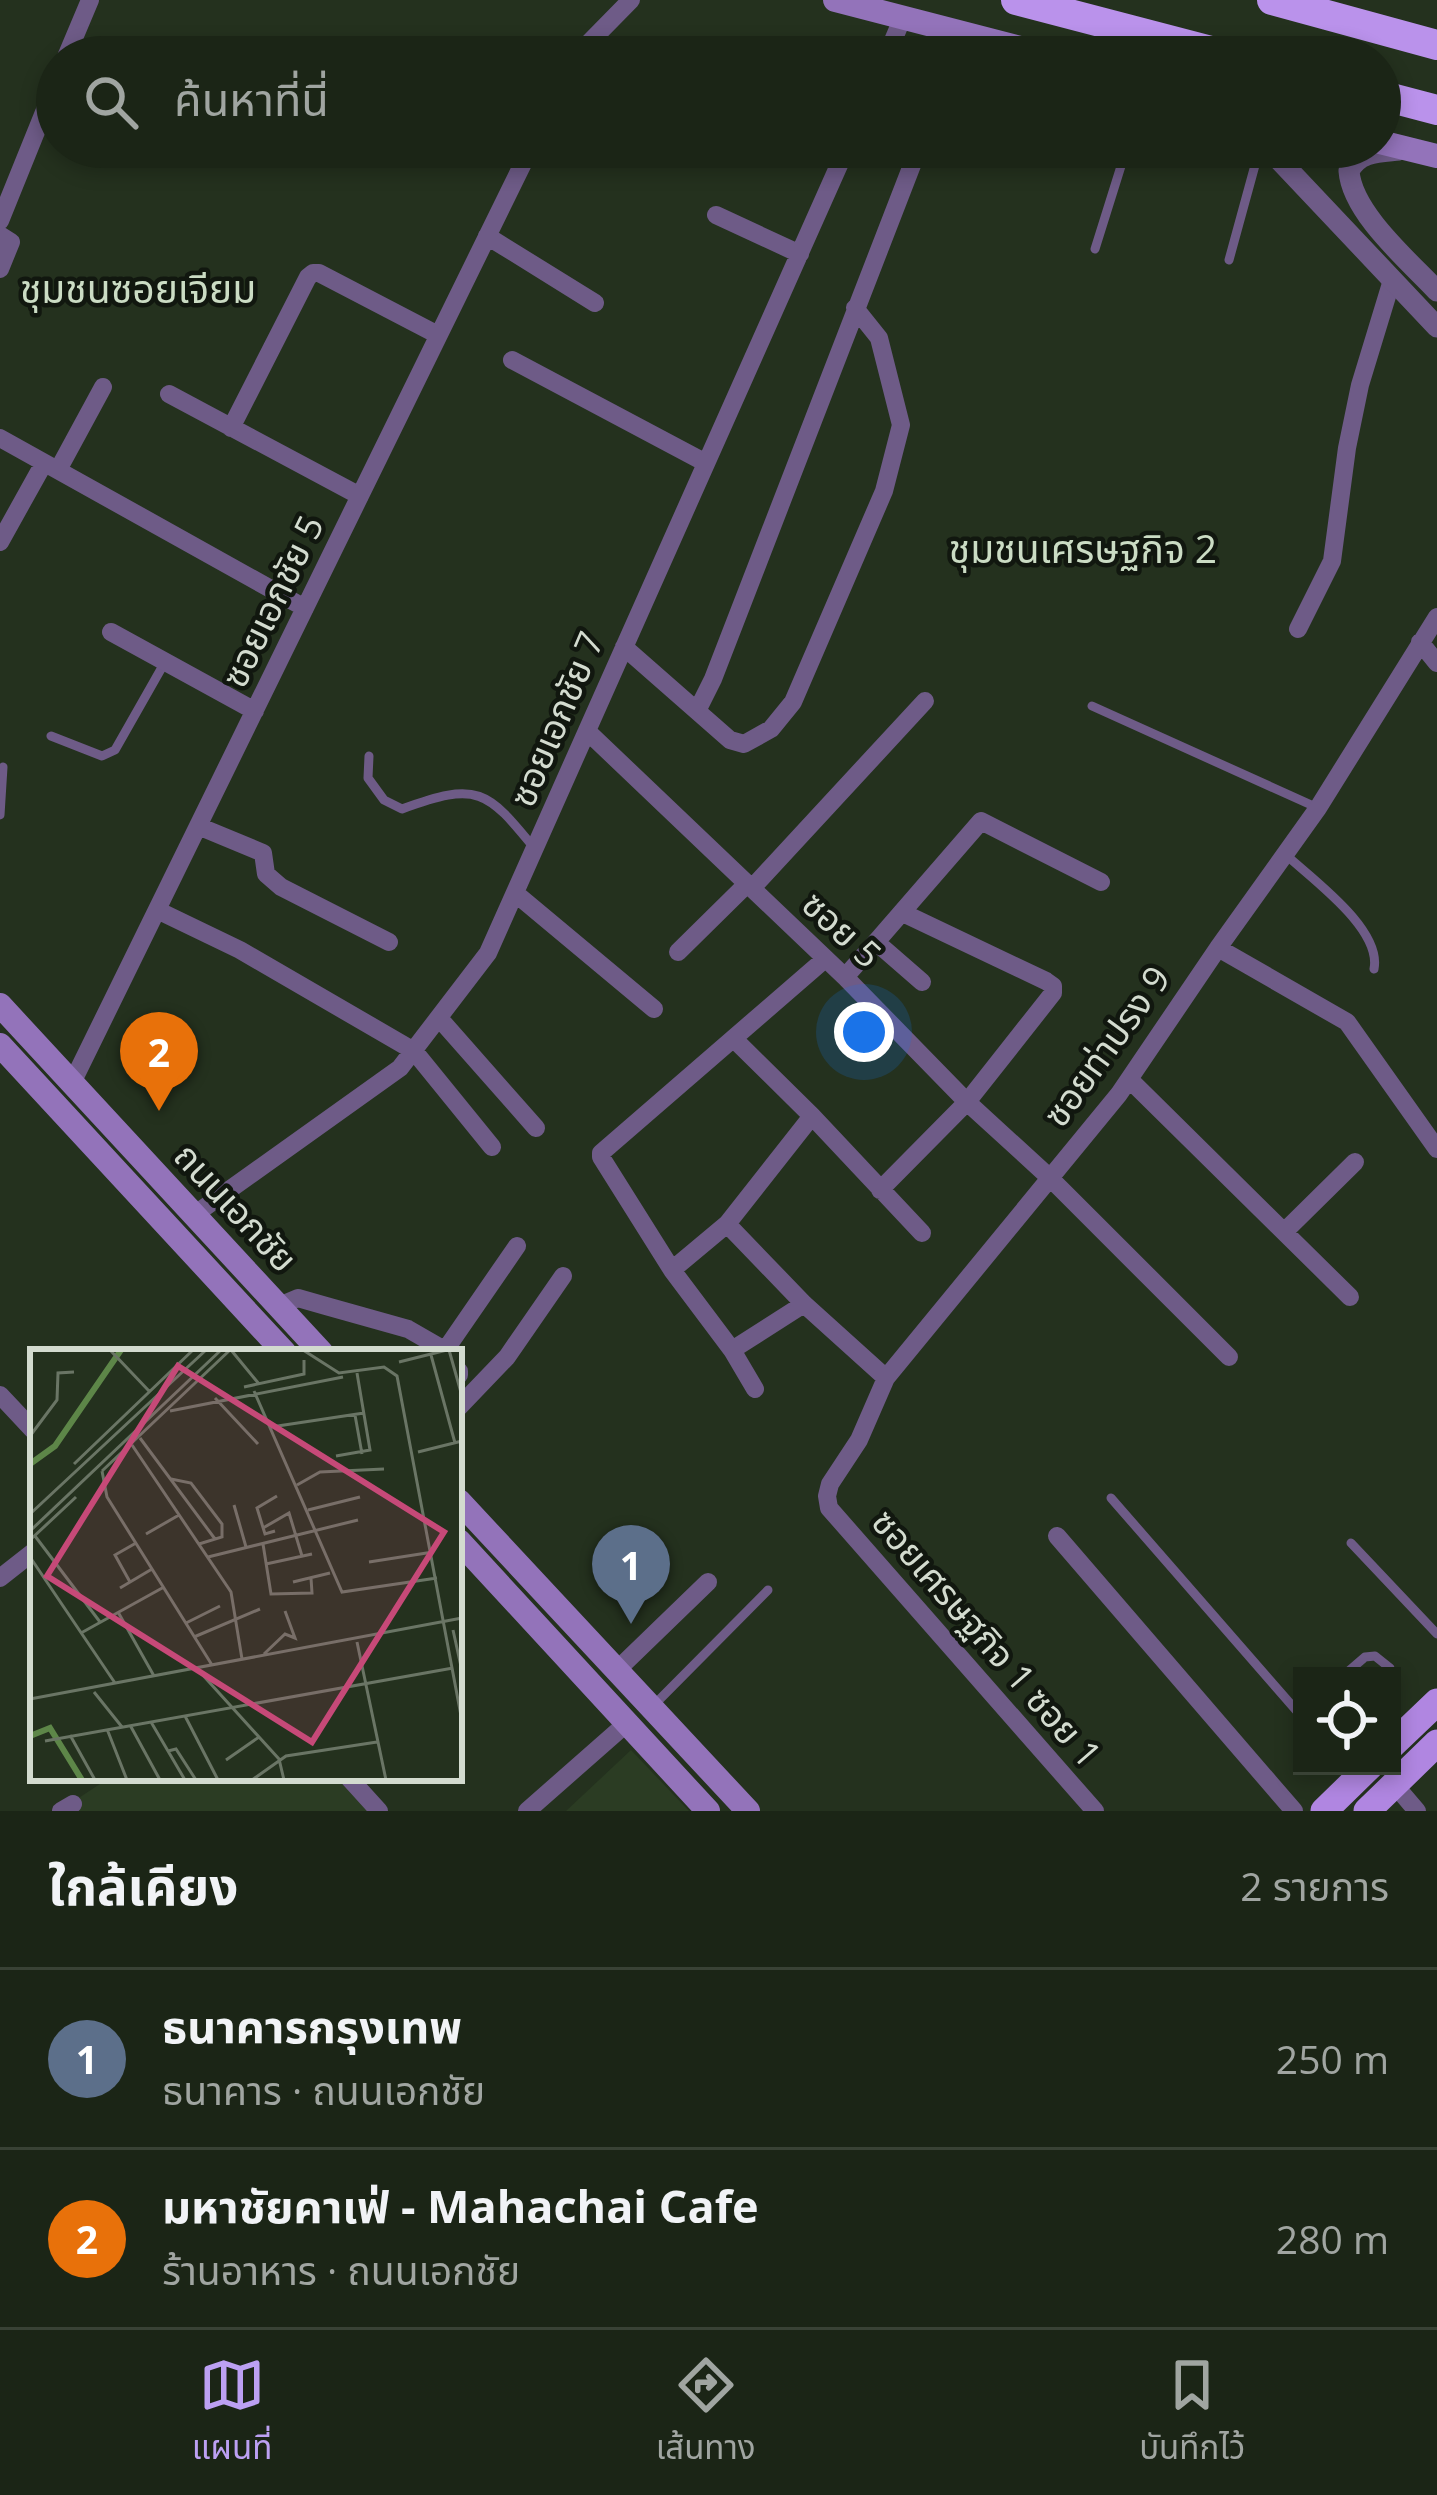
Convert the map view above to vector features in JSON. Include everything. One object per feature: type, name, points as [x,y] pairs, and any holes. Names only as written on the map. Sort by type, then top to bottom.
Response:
[{"type":"highway","points":[[1016,0],[1154,36]]},
{"type":"highway","points":[[1272,0],[1437,45]]},
{"type":"highway","points":[[1401,101],[1437,110]]},
{"type":"main road","points":[[835,0],[903,17],[941,36]]},
{"type":"main road","points":[[1401,148],[1437,156]]},
{"type":"main road","name":"ถนนเอกชัย","points":[[0,1005],[318,1349]]},
{"type":"main road","name":"ถนนเอกชัย","points":[[1,1048],[281,1349]]},
{"type":"main road","points":[[462,1505],[748,1811]]},
{"type":"main road","points":[[462,1544],[708,1811]]},
{"type":"main road","points":[[1401,1736],[1437,1702]]},
{"type":"main road","points":[[1367,1811],[1437,1743]]},
{"type":"main road","points":[[1324,1811],[1354,1775]]},
{"type":"street","points":[[75,36],[89,0]]},
{"type":"street","points":[[597,36],[631,0]]},
{"type":"street","points":[[895,36],[903,17]]},
{"type":"street","points":[[0,221],[36,132]]},
{"type":"street","points":[[1401,150],[1406,149]]},
{"type":"street","name":"ซอยเอกชัย 5","points":[[72,1083],[521,168]]},
{"type":"street","name":"ซอยเอกชัย 7","points":[[194,1215],[400,1068],[488,953],[839,168]]},
{"type":"street","points":[[698,711],[911,168]]},
{"type":"street","points":[[1284,168],[1437,327]]},
{"type":"street","points":[[1351,168],[1354,196],[1437,291]]},
{"type":"street","points":[[716,214],[800,254]]},
{"type":"street","points":[[0,235],[11,242],[0,269]]},
{"type":"street","points":[[487,236],[595,303]]},
{"type":"street","points":[[231,428],[313,273],[438,335]]},
{"type":"street","points":[[1298,628],[1332,561],[1360,386],[1392,280]]},
{"type":"street","points":[[624,647],[730,740],[744,744],[771,729],[793,702],[884,491],[901,425],[879,338],[855,308]]},
{"type":"street","points":[[512,359],[706,463]]},
{"type":"street","points":[[0,542],[103,387]]},
{"type":"street","points":[[169,394],[360,496]]},
{"type":"street","points":[[0,438],[305,608]]},
{"type":"street","name":"ซอยท่าปรง 9","points":[[830,1508],[830,1484],[859,1440],[886,1378],[1129,1079],[1318,808],[1437,616]]},
{"type":"street","points":[[111,632],[254,711]]},
{"type":"street","points":[[1420,642],[1437,663]]},
{"type":"street","points":[[678,952],[750,886],[925,701]]},
{"type":"street","name":"ซอย 5","points":[[589,732],[845,976],[1229,1357]]},
{"type":"street","points":[[845,976],[981,821],[1101,882]]},
{"type":"street","points":[[198,826],[263,853],[266,874],[281,887],[389,942]]},
{"type":"street","points":[[515,893],[654,1010]]},
{"type":"street","points":[[157,910],[240,950],[413,1051],[493,1147]]},
{"type":"street","points":[[880,1190],[968,1102],[1053,993],[1053,986],[903,913]]},
{"type":"street","points":[[876,942],[922,982]]},
{"type":"street","points":[[1218,948],[1347,1022],[1437,1149]]},
{"type":"street","points":[[755,1389],[672,1270],[601,1153],[825,959]]},
{"type":"street","points":[[439,1018],[536,1128]]},
{"type":"street","points":[[735,1040],[922,1233]]},
{"type":"street","points":[[1129,1079],[1349,1298]]},
{"type":"street","points":[[672,1270],[727,1224],[812,1116]]},
{"type":"street","points":[[1284,1232],[1355,1162]]},
{"type":"street","points":[[727,1224],[804,1304],[886,1378]]},
{"type":"street","points":[[448,1349],[517,1246]]},
{"type":"street","points":[[462,1404],[507,1357],[563,1276]]},
{"type":"street","points":[[278,1306],[298,1298],[408,1329],[445,1349]]},
{"type":"street","points":[[732,1350],[804,1304]]},
{"type":"street","points":[[0,1395],[30,1427]]},
{"type":"street","name":"ซอยเศรษฐกิจ 1 ซอย 1","points":[[830,1508],[1095,1811]]},
{"type":"street","points":[[1057,1536],[1294,1811]]},
{"type":"street","points":[[0,1578],[30,1554]]},
{"type":"street","points":[[616,1671],[708,1582]]},
{"type":"street","points":[[527,1811],[627,1723]]},
{"type":"street","points":[[353,1781],[379,1811]]},
{"type":"street","points":[[1394,1784],[1417,1811]]},
{"type":"lane","points":[[1095,249],[1120,168]]},
{"type":"lane","points":[[1229,260],[1257,168]]},
{"type":"lane","points":[[51,736],[102,756],[115,750],[165,662]]},
{"type":"lane","points":[[1092,706],[1318,808]]},
{"type":"lane","points":[[369,756],[368,778],[384,800],[402,809],[464,792],[488,798],[535,849]]},
{"type":"lane","points":[[0,815],[3,767]]},
{"type":"lane","points":[[1285,854],[1359,925],[1376,957],[1374,969]]},
{"type":"lane","points":[[1111,1498],[1293,1707]]},
{"type":"lane","points":[[1351,1543],[1437,1634]]},
{"type":"lane","points":[[652,1708],[769,1590]]},
{"type":"lane","points":[[1353,1667],[1365,1657],[1375,1656],[1390,1667]]},
{"type":"shaded area","points":[[631,1750],[689,1811],[566,1811]]},
{"type":"shaded area","points":[[104,1781],[352,1781],[379,1811],[59,1811]]},
{"type":"place","name":"มหาชัยคาเฟ่ - Mahachai Cafe","points":[[159,1111]]},
{"type":"place","name":"ธนาคารกรุงเทพ","points":[[631,1624]]},
{"type":"district","name":"ชุมชนซอยเจียม","points":[[138,287]]},
{"type":"district","name":"ชุมชนเศรษฐกิจ 2","points":[[1083,547]]}]
